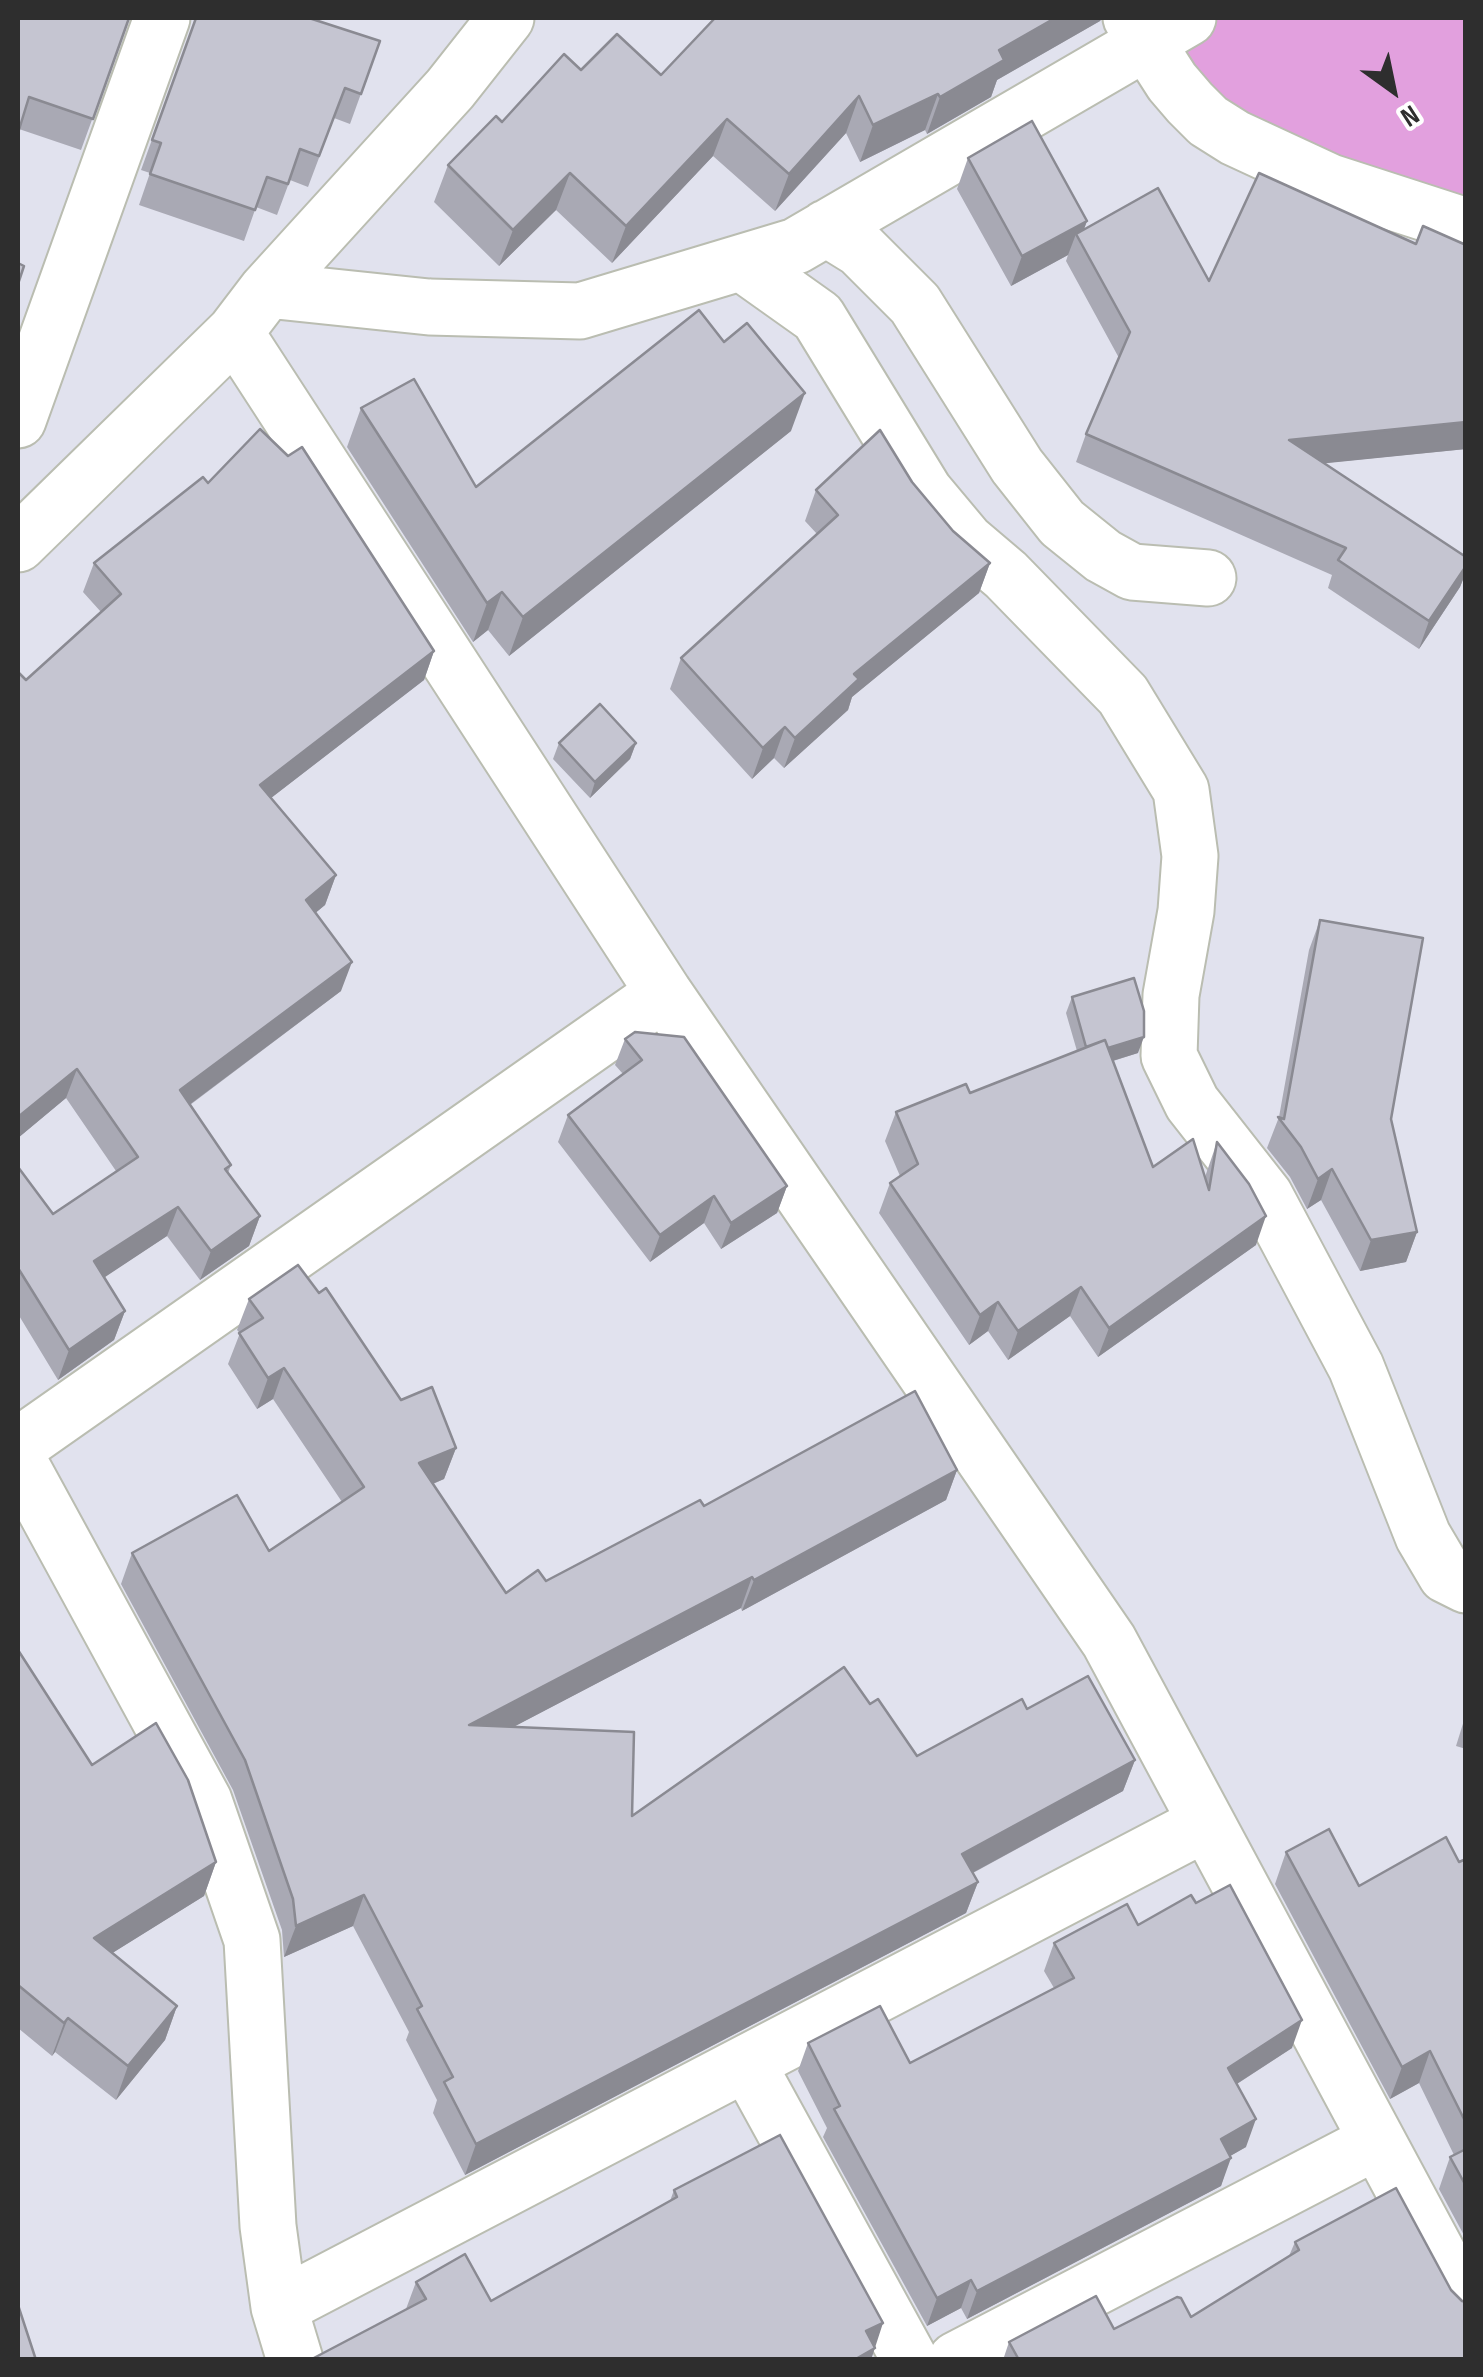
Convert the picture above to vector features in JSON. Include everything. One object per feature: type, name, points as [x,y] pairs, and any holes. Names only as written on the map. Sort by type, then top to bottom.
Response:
[{"type":"street","points":[[18,420],[162,18]]},
{"type":"street","points":[[18,544],[251,311],[450,89],[506,18]]},
{"type":"street","points":[[251,311],[428,307],[580,311],[796,246],[1154,26],[1190,103],[1235,138],[1330,182],[1466,226]]},
{"type":"street","points":[[826,228],[860,249],[915,304],[1017,466],[1062,523],[1103,556],[1132,572],[1208,578]]},
{"type":"street","points":[[742,263],[818,317],[925,492],[966,541],[1006,574],[1123,695],[1180,790],[1190,856],[1186,911],[1170,995],[1168,1056],[1192,1103],[1265,1196],[1356,1367],[1423,1536],[1446,1575],[1466,1586]]},
{"type":"street","points":[[251,311],[664,993],[1110,1641],[1466,2306]]},
{"type":"street","points":[[18,1446],[664,993]]},
{"type":"street","points":[[18,1460],[204,1802],[252,1940],[268,2226],[278,2308],[295,2360]]},
{"type":"street","points":[[278,2308],[1206,1822]]},
{"type":"street","points":[[746,2063],[910,2360]]},
{"type":"street","points":[[956,2360],[1377,2141]]},
{"type":"shaded area","points":[[1205,18],[1465,18],[1465,216],[1292,158],[1160,44]]},
{"type":"building","points":[[18,18],[129,18],[93,119],[29,97],[18,133]]},
{"type":"building","points":[[196,18],[309,18],[380,41],[361,94],[345,88],[319,156],[300,149],[288,184],[267,177],[255,210],[150,174],[161,143],[152,140]]},
{"type":"building","points":[[715,18],[1055,18],[999,50],[1004,60],[940,97],[938,94],[873,125],[859,96],[789,174],[727,119],[626,226],[570,173],[513,230],[448,165],[496,116],[502,122],[564,54],[581,70],[617,34],[661,75]]},
{"type":"building","points":[[1032,121],[1087,221],[1022,256],[968,158]]},
{"type":"building","points":[[1259,173],[1416,244],[1423,226],[1466,245],[1466,422],[1289,440],[1466,557],[1466,566],[1429,621],[1338,560],[1346,548],[1086,434],[1130,332],[1076,234],[1158,188],[1209,281]]},
{"type":"building","points":[[18,263],[24,266],[18,284]]},
{"type":"building","points":[[699,310],[724,342],[747,323],[805,393],[523,617],[502,592],[487,603],[361,408],[414,379],[476,487]]},
{"type":"building","points":[[260,429],[288,456],[302,447],[434,651],[260,785],[336,875],[306,900],[352,962],[180,1090],[231,1165],[225,1169],[260,1216],[211,1251],[178,1207],[94,1261],[125,1311],[69,1350],[18,1268],[18,1167],[53,1214],[138,1157],[77,1069],[18,1117],[18,672],[26,680],[121,594],[94,563],[203,477],[208,483]]},
{"type":"building","points":[[880,430],[912,482],[953,531],[990,563],[854,674],[859,679],[795,738],[785,727],[763,748],[681,658],[838,515],[816,490]]},
{"type":"building","points":[[600,704],[636,743],[595,782],[559,743]]},
{"type":"building","points":[[1320,920],[1423,938],[1391,1119],[1417,1232],[1371,1240],[1332,1169],[1318,1179],[1301,1147],[1278,1117],[1284,1119]]},
{"type":"building","points":[[1134,978],[1144,1011],[1144,1037],[1108,1048],[1105,1040],[1086,1047],[1072,997]]},
{"type":"building","points":[[635,1032],[684,1037],[787,1186],[731,1223],[714,1196],[660,1235],[568,1115],[642,1060],[625,1039]]},
{"type":"building","points":[[1105,1040],[1153,1167],[1193,1139],[1209,1190],[1217,1142],[1249,1184],[1266,1216],[1109,1328],[1081,1287],[1018,1331],[998,1302],[980,1315],[890,1183],[918,1164],[896,1112],[966,1084],[970,1093]]},
{"type":"building","points":[[298,1265],[319,1293],[326,1288],[401,1400],[432,1387],[456,1448],[419,1463],[506,1593],[538,1570],[546,1581],[700,1500],[704,1506],[915,1391],[957,1470],[754,1580],[752,1577],[469,1725],[634,1732],[632,1816],[844,1667],[870,1704],[878,1699],[917,1756],[1022,1699],[1027,1709],[1088,1676],[1135,1760],[962,1854],[978,1882],[476,2144],[444,2082],[453,2077],[417,2009],[422,2006],[364,1895],[296,1926],[293,1899],[245,1760],[132,1553],[237,1495],[269,1551],[364,1487],[284,1368],[268,1378],[239,1333],[263,1318],[249,1299]]},
{"type":"building","points":[[18,1650],[92,1765],[156,1723],[188,1780],[216,1862],[94,1938],[177,2006],[128,2066],[68,2018],[64,2023],[18,1985]]},
{"type":"building","points":[[1329,1829],[1359,1886],[1446,1837],[1459,1862],[1466,1859],[1466,2123],[1430,2051],[1402,2067],[1286,1852]]},
{"type":"building","points":[[1230,1885],[1302,2020],[1228,2068],[1256,2119],[1221,2139],[1231,2158],[977,2291],[971,2280],[937,2298],[834,2109],[840,2106],[808,2043],[880,2006],[910,2063],[1074,1978],[1054,1943],[1127,1904],[1138,1925],[1191,1895],[1196,1903]]},
{"type":"building","points":[[780,2135],[883,2323],[866,2331],[875,2348],[854,2360],[310,2360],[426,2299],[416,2282],[465,2254],[491,2301],[677,2197],[674,2190]]},
{"type":"building","points":[[1466,2149],[1466,2186],[1450,2157]]},
{"type":"building","points":[[1396,2188],[1451,2290],[1466,2302],[1466,2360],[1019,2360],[1009,2342],[1096,2296],[1114,2329],[1177,2297],[1191,2317],[1299,2250],[1295,2242]]},
{"type":"building","points":[[18,2305],[36,2360],[18,2360]]}]
